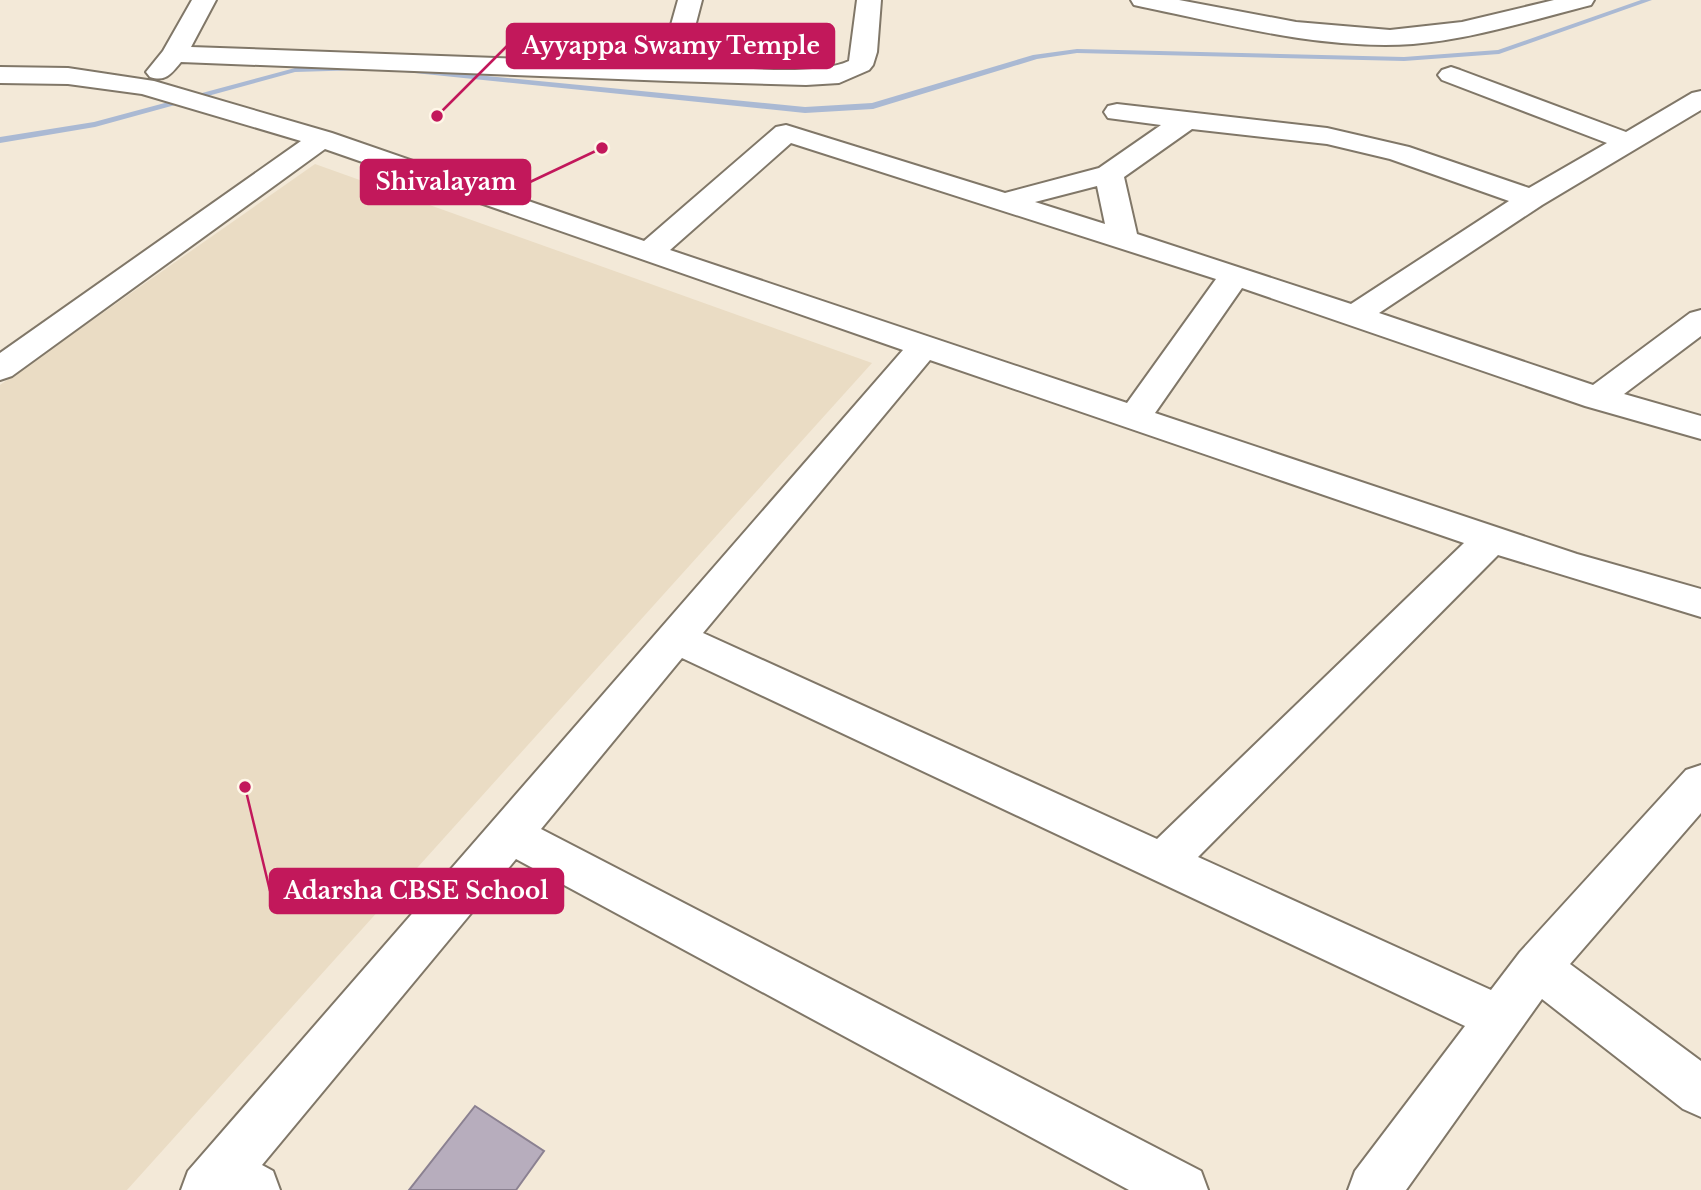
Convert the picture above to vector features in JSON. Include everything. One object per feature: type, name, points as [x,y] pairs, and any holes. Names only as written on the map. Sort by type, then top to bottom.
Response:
[{"type":"street","points":[[155,90],[204,0]]},
{"type":"street","points":[[670,73],[690,0]]},
{"type":"street","points":[[174,54],[670,73],[806,77],[839,75],[860,65],[864,52],[869,0]]},
{"type":"street","points":[[1143,0],[1263,24],[1348,35],[1392,37],[1500,21],[1583,0]]},
{"type":"street","points":[[1464,5],[1500,21]]},
{"type":"street","points":[[0,75],[68,76],[155,90],[322,139],[648,253],[1569,565],[1701,603]]},
{"type":"street","points":[[1451,75],[1626,141]]},
{"type":"street","points":[[1354,315],[1532,199],[1701,99]]},
{"type":"street","points":[[1116,112],[1327,136],[1399,153],[1532,199]]},
{"type":"street","points":[[1004,202],[1109,174],[1185,121]]},
{"type":"street","points":[[648,253],[786,133],[1235,275],[1597,398],[1701,428]]},
{"type":"street","points":[[0,369],[322,139]]},
{"type":"street","points":[[1109,174],[1123,240]]},
{"type":"street","points":[[1134,418],[1235,275]]},
{"type":"street","points":[[1597,398],[1701,320]]},
{"type":"street","points":[[229,1183],[509,834],[923,346]]},
{"type":"street","points":[[1163,862],[1492,539]]},
{"type":"street","points":[[676,638],[1500,1018]]},
{"type":"street","points":[[1374,1190],[1537,967],[1701,783]]},
{"type":"street","points":[[509,834],[1182,1190]]},
{"type":"street","points":[[1537,967],[1701,1091]]},
{"type":"shaded area","points":[[315,164],[872,363],[127,1190],[0,1190],[0,385]]},
{"type":"building","points":[[475,1106],[544,1151],[516,1190],[409,1190]]},
{"type":"waterway","points":[[405,70],[805,110],[873,106],[1036,57],[1077,51],[1404,59],[1499,52],[1648,0]]},
{"type":"waterway","points":[[0,140],[95,124],[295,70],[359,68]]},
{"type":"place","name":"Ayyappa Swamy Temple","points":[[437,116]]},
{"type":"place","name":"Shivalayam","points":[[602,148]]},
{"type":"place","name":"Adarsha CBSE School","points":[[245,787]]}]
